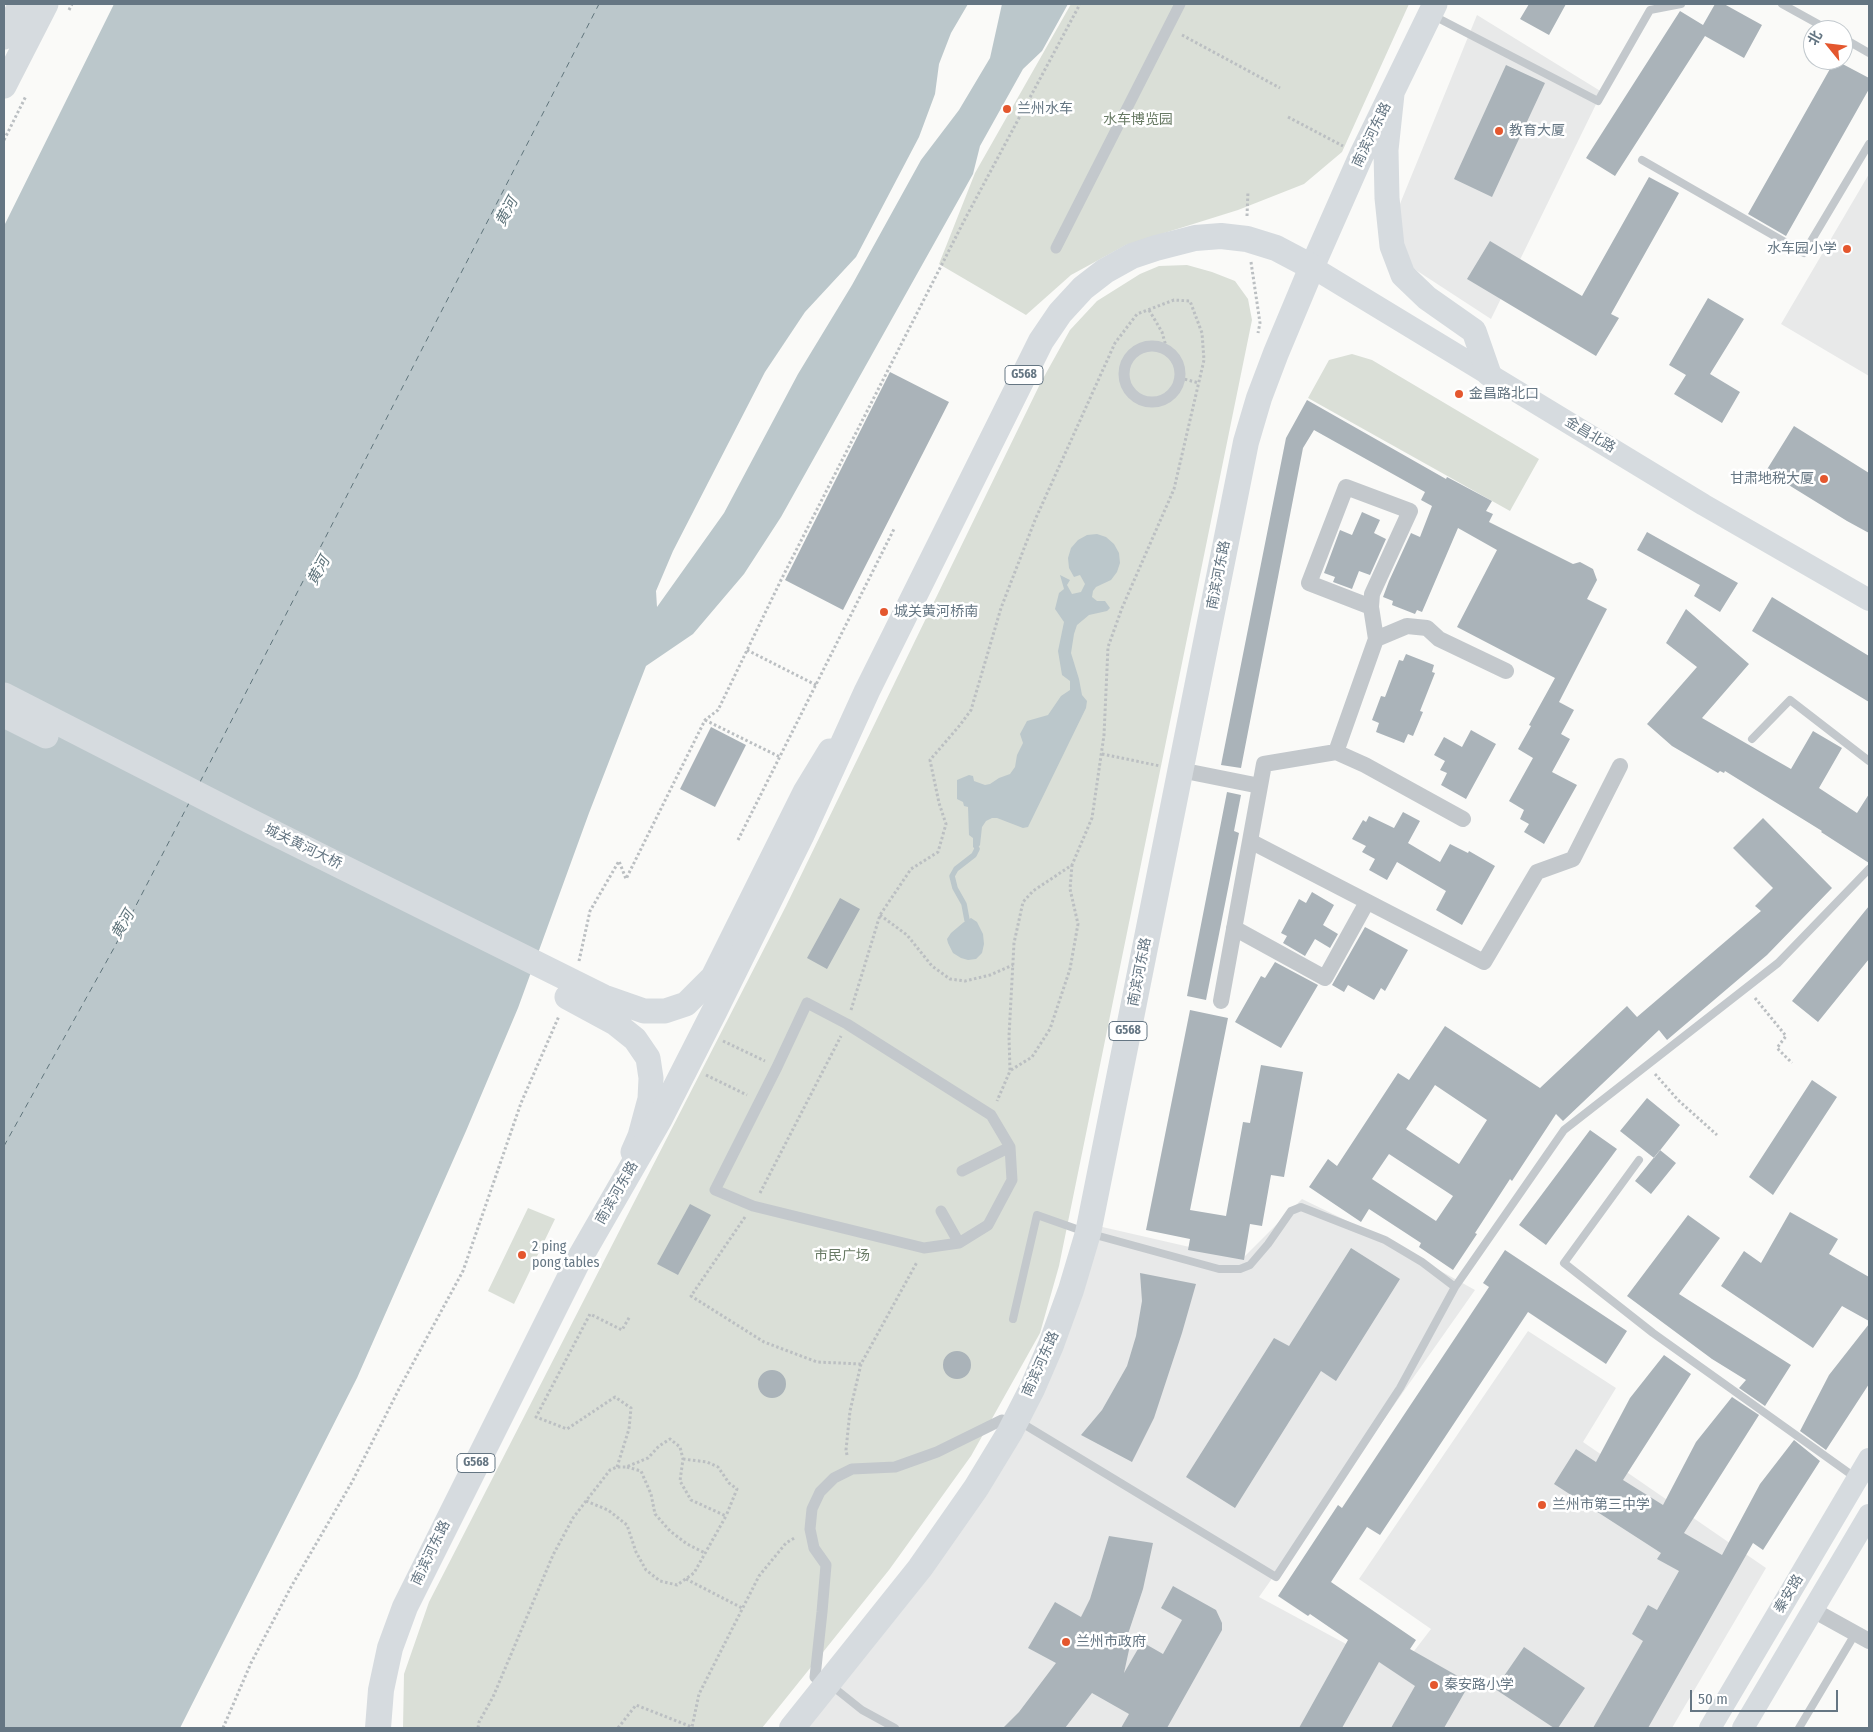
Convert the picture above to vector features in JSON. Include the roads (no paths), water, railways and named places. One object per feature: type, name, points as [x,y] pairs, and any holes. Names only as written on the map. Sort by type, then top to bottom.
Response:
[{"type":"highway","name":"南滨河东路","points":[[378,1728],[381,1690],[390,1648],[405,1607],[578,1261],[659,1120],[762,916],[801,836],[867,691],[1036,349],[1060,312],[1083,288],[1104,271],[1132,256],[1195,238],[1221,236],[1247,239],[1276,248],[1312,267],[1259,398],[1246,442],[1088,1233],[1071,1290],[1051,1344],[1009,1420],[976,1488],[920,1568],[822,1680],[792,1728]]},
{"type":"main road","points":[[4,37],[21,4]]},
{"type":"main road","points":[[4,86],[46,4]]},
{"type":"main road","name":"南滨河东路","points":[[1312,267],[1361,156],[1433,9]]},
{"type":"main road","points":[[1392,94],[1386,150],[1387,198],[1392,246],[1404,274],[1427,298],[1474,331],[1489,374]]},
{"type":"main road","name":"金昌北路","points":[[1312,267],[1704,505],[1869,600]]},
{"type":"main road","name":"南滨河东路","points":[[599,1004],[644,1011],[666,1011],[686,1004],[713,977],[805,792],[867,691]]},
{"type":"main road","name":"城关黄河大桥","points":[[4,695],[599,1004]]},
{"type":"main road","name":"城关黄河大桥","points":[[4,715],[599,1004]]},
{"type":"main road","points":[[599,1004],[615,1023],[635,1039],[648,1058],[651,1078],[650,1099],[640,1136],[608,1210]]},
{"type":"main road","name":"秦安路","points":[[1710,1728],[1869,1460]]},
{"type":"main road","name":"秦安路","points":[[1743,1728],[1869,1515]]},
{"type":"street","points":[[1056,248],[1180,4]]},
{"type":"street","points":[[1146,346],[1157,346],[1168,350],[1175,357],[1180,368],[1180,378],[1176,389],[1169,397],[1158,402],[1148,402],[1137,398],[1129,391],[1125,381],[1124,369],[1128,359],[1136,351],[1146,346]]},
{"type":"street","points":[[1336,752],[1376,639],[1371,608],[1372,594],[1410,511],[1346,487],[1308,583],[1371,608]]},
{"type":"street","points":[[1376,639],[1407,626],[1427,628],[1439,639],[1506,670]]},
{"type":"street","points":[[1221,1001],[1264,764],[1336,752],[1365,765],[1464,819]]},
{"type":"street","points":[[1250,841],[1484,962],[1537,872],[1573,859],[1620,766]]},
{"type":"street","points":[[1180,770],[1260,786]]},
{"type":"street","points":[[1234,928],[1325,978],[1367,902]]},
{"type":"street","points":[[807,1003],[847,1024],[991,1115],[1010,1148],[1012,1180],[988,1225],[959,1243],[924,1248],[752,1206],[715,1190],[807,1003]]},
{"type":"street","points":[[962,1170],[1010,1148]]},
{"type":"street","points":[[941,1211],[959,1243]]},
{"type":"street","points":[[822,1680],[822,1612],[826,1564],[814,1548],[810,1529],[812,1510],[820,1492],[834,1478],[852,1470],[895,1467],[936,1452],[1009,1420]]},
{"type":"street","points":[[1813,1610],[1862,1638]]},
{"type":"lane","points":[[1433,9],[1598,101],[1650,10],[1681,4]]},
{"type":"lane","points":[[1782,4],[1811,20]]},
{"type":"lane","points":[[1853,44],[1869,53]]},
{"type":"lane","points":[[1642,160],[1804,254],[1869,144]]},
{"type":"lane","points":[[1752,739],[1790,700],[1869,761]]},
{"type":"lane","points":[[1009,1420],[1276,1577],[1400,1388],[1455,1287],[1564,1130],[1778,963],[1869,869]]},
{"type":"lane","points":[[1639,1160],[1564,1263],[1653,1333],[1858,1479]]},
{"type":"lane","points":[[1013,1319],[1037,1215],[1088,1233],[1219,1269],[1240,1269],[1250,1266],[1291,1211],[1302,1207],[1385,1240],[1422,1262],[1455,1287]]},
{"type":"lane","points":[[1799,1728],[1862,1638]]},
{"type":"lane","points":[[822,1680],[862,1710],[895,1728]]},
{"type":"water","name":"黄河","points":[[114,4],[968,4],[951,33],[939,64],[935,94],[919,137],[856,257],[805,312],[765,372],[673,551],[656,591],[657,607],[724,513],[798,374],[852,285],[921,160],[959,110],[990,58],[1002,4],[1068,4],[1042,51],[1023,69],[980,146],[973,174],[781,517],[744,574],[693,634],[646,666],[589,813],[518,1008],[466,1131],[357,1378],[180,1728],[4,1728],[4,226]]},
{"type":"water","points":[[1097,534],[1106,537],[1114,544],[1119,553],[1120,563],[1117,572],[1111,580],[1096,587],[1093,591],[1092,597],[1097,601],[1105,601],[1110,608],[1107,611],[1089,615],[1077,625],[1074,634],[1071,653],[1082,695],[1087,701],[1086,708],[1028,827],[1023,828],[997,818],[992,818],[986,821],[982,827],[980,845],[975,849],[973,847],[973,838],[969,835],[968,807],[964,806],[963,802],[957,799],[957,780],[969,775],[973,776],[974,781],[985,785],[1010,774],[1015,767],[1017,755],[1023,743],[1020,734],[1027,721],[1048,715],[1061,696],[1070,690],[1070,681],[1062,675],[1058,651],[1064,622],[1055,609],[1059,593],[1064,589],[1060,575],[1070,580],[1067,585],[1072,594],[1081,592],[1085,584],[1080,575],[1074,577],[1069,568],[1068,558],[1071,548],[1078,540],[1087,535]]},
{"type":"water","points":[[971,918],[977,922],[983,934],[984,944],[982,953],[976,959],[968,960],[953,953],[947,939],[951,933]]},
{"type":"waterway","points":[[967,920],[964,904],[955,888],[952,876],[956,869],[974,855],[977,849]]},
{"type":"place","name":"兰州水车","points":[[1007,109]]},
{"type":"place","name":"教育大厦","points":[[1499,131]]},
{"type":"place","name":"水车园小学","points":[[1847,249]]},
{"type":"place","name":"金昌路北口","points":[[1459,394]]},
{"type":"place","name":"甘肃地税大厦","points":[[1824,479]]},
{"type":"place","name":"城关黄河桥南","points":[[884,612]]},
{"type":"place","name":"2 ping pong tables","points":[[522,1255]]},
{"type":"place","name":"兰州市第三中学","points":[[1542,1505]]},
{"type":"place","name":"兰州市政府","points":[[1066,1642]]},
{"type":"place","name":"秦安路小学","points":[[1434,1685]]},
{"type":"park label","name":"水车博览园","points":[[1138,120]]},
{"type":"park label","name":"市民广场","points":[[842,1256]]}]
